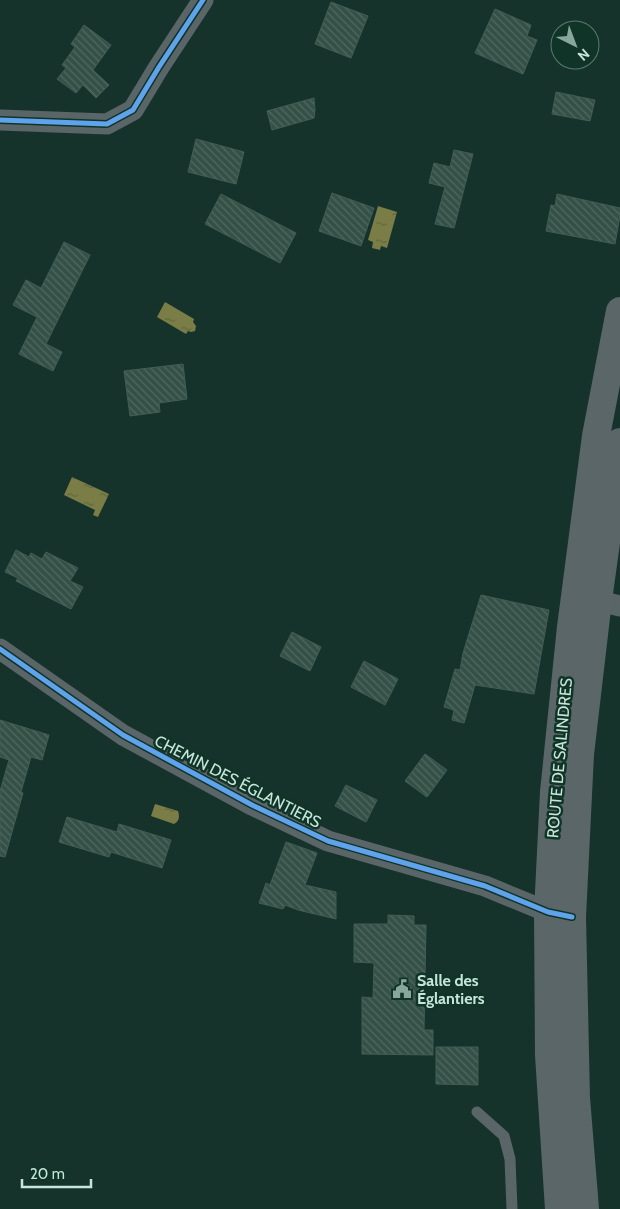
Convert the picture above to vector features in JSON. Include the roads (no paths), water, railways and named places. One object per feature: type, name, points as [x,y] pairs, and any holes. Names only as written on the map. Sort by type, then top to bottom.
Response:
[{"type":"main road","name":"ROUTE DE SALINDRES","points":[[598,600],[596,436],[620,311]]},
{"type":"main road","name":"ROUTE DE SALINDRES","points":[[585,1209],[560,914],[555,783],[598,600],[620,442]]},
{"type":"main road","name":"ROUTE DE SALINDRES","points":[[559,1209],[549,1055],[560,914]]},
{"type":"street","points":[[0,120],[107,124],[133,110],[203,0]]},
{"type":"street","name":"CHEMIN DES ÉGLANTIERS","points":[[0,649],[123,735],[252,805],[328,841],[485,886],[560,914]]},
{"type":"lane","points":[[478,1112],[504,1136],[510,1159],[512,1209]]},
{"type":"water","points":[[378,206],[397,212],[387,248],[381,246],[380,250],[372,248],[373,242],[368,240]]},
{"type":"water","points":[[165,302],[194,319],[195,331],[188,331],[186,334],[157,317]]},
{"type":"water","points":[[72,477],[109,494],[98,517],[93,515],[95,510],[64,495]]},
{"type":"water","points":[[155,804],[178,811],[179,817],[177,822],[174,824],[151,816]]},
{"type":"place","name":"Salle des Églantiers","points":[[402,989]]}]
